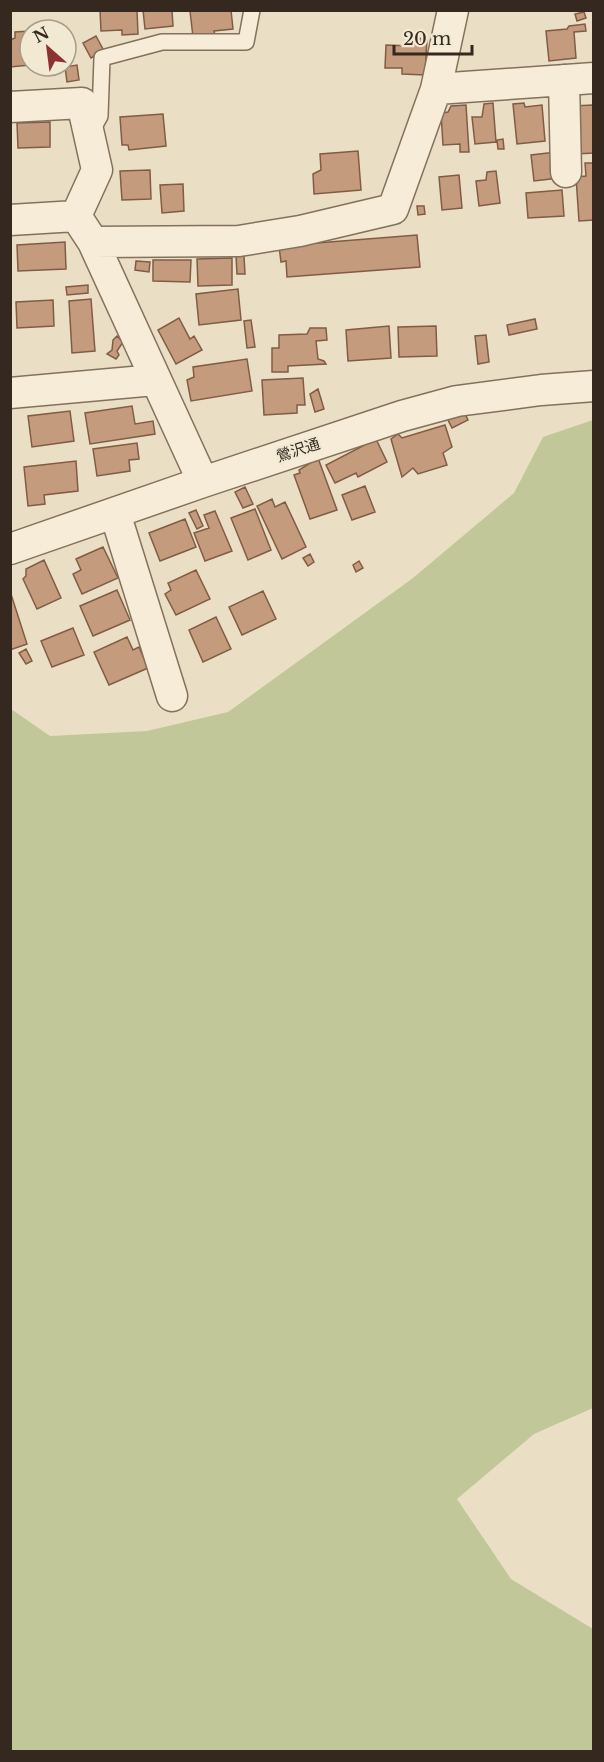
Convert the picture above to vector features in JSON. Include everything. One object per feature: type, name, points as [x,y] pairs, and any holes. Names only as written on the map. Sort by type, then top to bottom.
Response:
[{"type":"street","points":[[93,242],[239,241],[300,231],[393,209],[436,89],[453,10]]},
{"type":"street","points":[[436,89],[594,78]]},
{"type":"street","points":[[564,80],[566,172]]},
{"type":"street","points":[[10,107],[82,103],[97,170],[76,216]]},
{"type":"street","points":[[76,216],[93,242],[203,482]]},
{"type":"street","points":[[10,220],[76,216]]},
{"type":"street","points":[[10,393],[155,380]]},
{"type":"street","name":"鶯沢通","points":[[10,549],[402,416],[457,401],[594,386]]},
{"type":"street","points":[[115,513],[172,696]]},
{"type":"lane","points":[[89,135],[100,116],[102,58],[162,42],[246,42],[252,10]]},
{"type":"green space","points":[[593,420],[593,1408],[534,1434],[457,1499],[511,1579],[593,1629],[593,1751],[11,1751],[11,709],[50,736],[147,731],[228,712],[413,578],[514,493],[543,437]]},
{"type":"building","points":[[100,10],[137,10],[138,34],[122,35],[122,30],[101,31]]},
{"type":"building","points":[[143,10],[172,10],[173,26],[145,29]]},
{"type":"building","points":[[231,10],[233,29],[214,31],[215,35],[193,37],[190,11]]},
{"type":"building","points":[[584,12],[586,18],[577,21],[575,14]]},
{"type":"building","points":[[585,24],[586,31],[574,32],[576,58],[549,61],[546,31]]},
{"type":"building","points":[[15,32],[18,32],[18,66],[10,67],[10,40],[15,38]]},
{"type":"building","points":[[96,36],[104,51],[91,58],[83,43]]},
{"type":"building","points":[[413,38],[427,39],[425,75],[402,74],[402,68],[385,68],[386,45],[413,46]]},
{"type":"building","points":[[78,72],[79,80],[67,82],[66,78],[78,78]]},
{"type":"building","points":[[493,103],[496,142],[475,144],[472,117],[482,117],[484,104]]},
{"type":"building","points":[[524,103],[525,107],[542,105],[545,141],[517,144],[513,104]]},
{"type":"building","points":[[466,105],[469,152],[460,152],[460,144],[443,145],[441,113],[448,112],[451,106]]},
{"type":"building","points":[[593,105],[594,153],[575,154],[572,106]]},
{"type":"building","points":[[163,114],[166,146],[129,150],[128,145],[122,145],[120,117]]},
{"type":"building","points":[[50,122],[50,147],[18,148],[17,123]]},
{"type":"building","points":[[503,139],[504,149],[498,149],[497,140]]},
{"type":"building","points":[[358,151],[361,190],[314,194],[313,174],[321,170],[320,154]]},
{"type":"building","points":[[556,152],[559,178],[534,181],[531,155]]},
{"type":"building","points":[[585,163],[594,163],[594,220],[579,221],[576,177],[586,176]]},
{"type":"building","points":[[150,170],[151,199],[122,200],[120,171]]},
{"type":"building","points":[[496,171],[500,203],[479,206],[476,181],[486,180],[487,172]]},
{"type":"building","points":[[459,175],[462,208],[442,210],[439,177]]},
{"type":"building","points":[[183,184],[184,211],[162,213],[160,185]]},
{"type":"building","points":[[562,190],[564,216],[528,218],[526,193]]},
{"type":"building","points":[[417,206],[424,206],[425,214],[418,215]]},
{"type":"building","points":[[417,235],[420,267],[287,277],[286,261],[281,262],[279,246]]},
{"type":"building","points":[[65,242],[66,269],[18,271],[17,245]]},
{"type":"building","points":[[236,256],[244,256],[245,274],[237,274]]},
{"type":"building","points":[[232,258],[232,285],[198,286],[197,259]]},
{"type":"building","points":[[153,260],[191,260],[190,282],[153,281]]},
{"type":"building","points":[[136,261],[150,262],[149,272],[135,270]]},
{"type":"building","points":[[88,285],[88,293],[67,295],[66,287]]},
{"type":"building","points":[[238,289],[241,320],[199,325],[196,294]]},
{"type":"building","points":[[91,299],[95,351],[72,353],[69,301]]},
{"type":"building","points":[[53,300],[54,326],[17,328],[16,302]]},
{"type":"building","points":[[179,318],[190,339],[194,336],[202,350],[176,364],[158,330]]},
{"type":"building","points":[[535,319],[537,329],[509,335],[507,325]]},
{"type":"building","points":[[251,320],[255,347],[247,348],[244,321]]},
{"type":"building","points":[[389,326],[391,358],[348,361],[346,330]]},
{"type":"building","points":[[436,326],[437,356],[399,357],[398,327]]},
{"type":"building","points":[[310,328],[326,328],[327,340],[316,341],[318,359],[326,364],[288,366],[288,372],[272,372],[272,348],[279,348],[279,335],[307,334]]},
{"type":"building","points":[[486,335],[489,362],[478,364],[475,336]]},
{"type":"building","points":[[117,336],[123,342],[117,351],[119,355],[116,359],[107,354],[112,350],[113,340]]},
{"type":"building","points":[[247,359],[252,391],[191,401],[187,380],[194,377],[193,367]]},
{"type":"building","points":[[303,378],[305,405],[297,405],[297,413],[264,415],[262,380]]},
{"type":"building","points":[[318,389],[324,409],[315,412],[310,394]]},
{"type":"building","points":[[132,406],[135,424],[153,421],[155,434],[90,444],[85,413]]},
{"type":"building","points":[[463,410],[468,420],[452,428],[447,418]]},
{"type":"building","points":[[70,411],[74,441],[32,447],[28,416]]},
{"type":"building","points":[[445,425],[452,447],[443,453],[447,465],[418,474],[413,468],[402,477],[391,439],[398,434],[402,438]]},
{"type":"building","points":[[376,439],[387,462],[358,477],[356,473],[335,483],[326,465]]},
{"type":"building","points":[[137,443],[139,459],[129,460],[130,471],[97,476],[93,449]]},
{"type":"building","points":[[318,458],[337,510],[310,519],[294,475],[300,473],[299,470]]},
{"type":"building","points":[[76,461],[78,491],[44,495],[45,504],[28,506],[24,467]]},
{"type":"building","points":[[365,486],[375,512],[352,520],[342,495]]},
{"type":"building","points":[[245,487],[253,504],[243,508],[235,492]]},
{"type":"building","points":[[272,499],[275,507],[285,502],[306,547],[282,559],[257,506]]},
{"type":"building","points":[[255,509],[271,550],[248,560],[231,518]]},
{"type":"building","points":[[196,510],[203,526],[197,529],[189,513]]},
{"type":"building","points":[[215,511],[232,551],[205,561],[194,533],[209,528],[204,515]]},
{"type":"building","points":[[185,519],[196,547],[160,561],[149,533]]},
{"type":"building","points":[[103,547],[118,578],[82,594],[73,574],[81,570],[76,559]]},
{"type":"building","points":[[310,554],[314,562],[308,566],[303,558]]},
{"type":"building","points":[[44,560],[61,598],[37,609],[23,579],[26,576],[26,569]]},
{"type":"building","points":[[359,561],[363,568],[356,572],[353,565]]},
{"type":"building","points":[[196,570],[210,599],[176,615],[165,594],[171,590],[168,583]]},
{"type":"building","points":[[117,590],[130,620],[93,636],[80,606]]},
{"type":"building","points":[[10,591],[27,644],[10,650]]},
{"type":"building","points":[[263,591],[276,619],[242,635],[229,607]]},
{"type":"building","points":[[216,617],[231,649],[203,662],[189,630]]},
{"type":"building","points":[[73,628],[84,655],[52,667],[41,641]]},
{"type":"building","points":[[127,637],[133,650],[139,647],[148,668],[109,685],[94,652]]},
{"type":"building","points":[[26,649],[32,661],[26,664],[19,653]]}]
